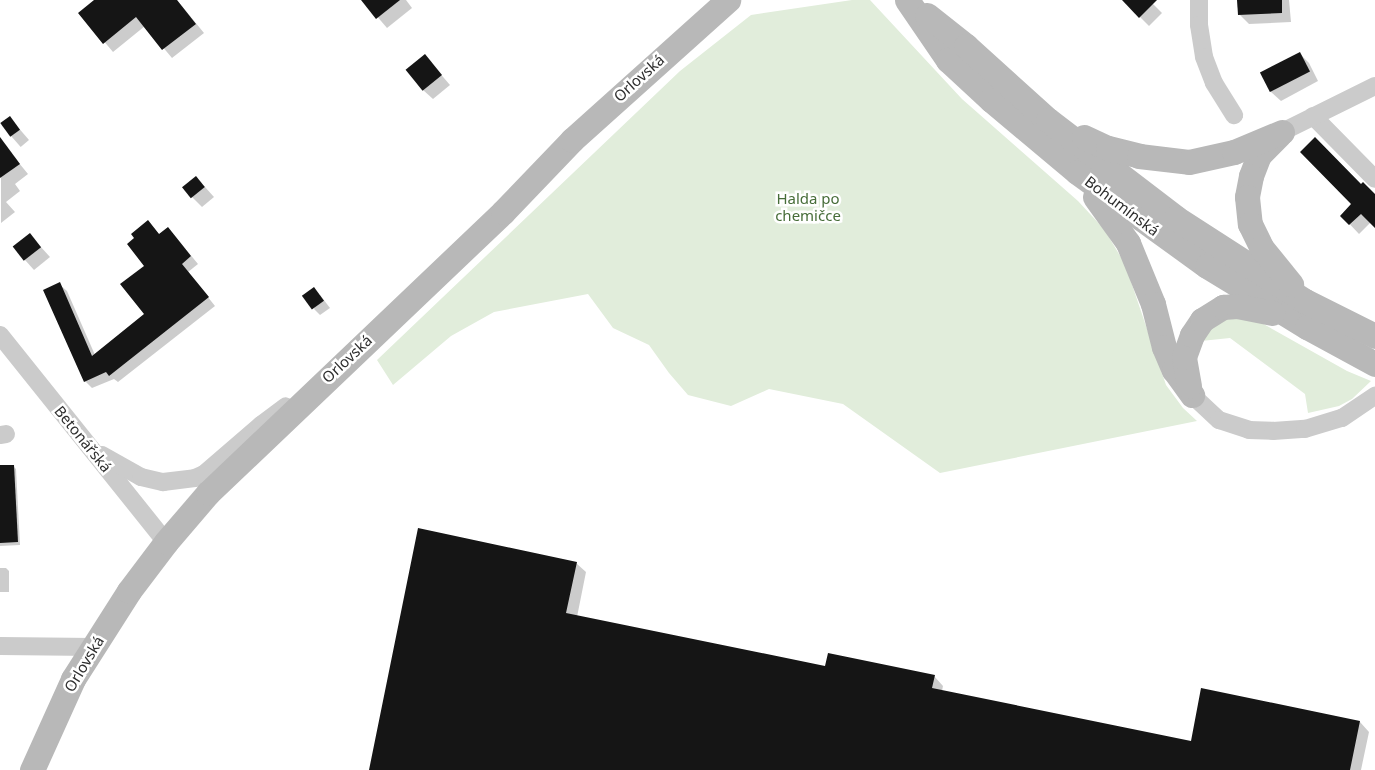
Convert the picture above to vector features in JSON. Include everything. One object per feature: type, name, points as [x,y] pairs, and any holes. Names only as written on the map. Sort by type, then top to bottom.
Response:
[{"type":"main road","name":"Orlovská","points":[[32,770],[73,679],[130,591],[166,542],[208,493],[502,212],[572,140],[728,0]]},
{"type":"main road","name":"Bohumínská","points":[[907,0],[966,46],[1048,120],[1176,218],[1306,301],[1372,348]]},
{"type":"main road","name":"Bohumínská","points":[[907,0],[948,60],[1077,172],[1207,266],[1307,328],[1372,348]]},
{"type":"main road","points":[[1048,120],[1108,148],[1138,156],[1189,162],[1234,152],[1282,132]]},
{"type":"main road","points":[[1282,132],[1259,154],[1251,176],[1247,197],[1250,224],[1261,248],[1306,301]]},
{"type":"main road","points":[[1077,172],[1128,243],[1152,304],[1164,347],[1174,370],[1192,396]]},
{"type":"main road","points":[[1192,396],[1186,376],[1184,357],[1192,335],[1202,320],[1214,311],[1230,307],[1253,309],[1272,313],[1307,328]]},
{"type":"street","points":[[1199,0],[1199,25],[1204,57],[1214,83],[1234,115]]},
{"type":"street","points":[[1282,132],[1375,86]]},
{"type":"street","points":[[1313,116],[1375,179]]},
{"type":"street","name":"Betonářská","points":[[0,335],[166,542]]},
{"type":"street","points":[[90,448],[141,477],[164,482],[195,478],[204,474],[277,412],[313,392]]},
{"type":"street","points":[[1192,396],[1219,420],[1249,430],[1273,431],[1305,429],[1342,418],[1375,396]]},
{"type":"street","points":[[0,646],[94,646]]},
{"type":"green space","name":"Halda po chemičce","points":[[852,0],[870,0],[962,99],[1078,201],[1104,229],[1125,264],[1166,385],[1183,408],[1197,421],[940,473],[843,404],[769,389],[731,406],[688,395],[649,345],[613,328],[588,294],[494,312],[451,336],[393,385],[377,360],[680,71],[751,15]]},
{"type":"green space","points":[[1234,318],[1260,322],[1347,371],[1371,381],[1352,399],[1339,406],[1308,413],[1305,394],[1230,338],[1201,341],[1210,328],[1219,321]]},
{"type":"building","points":[[94,0],[177,0],[196,24],[162,50],[136,17],[103,44],[78,13]]},
{"type":"building","points":[[361,0],[400,0],[376,19]]},
{"type":"building","points":[[1122,0],[1157,0],[1139,18]]},
{"type":"building","points":[[1237,0],[1282,0],[1282,13],[1238,15]]},
{"type":"building","points":[[1300,52],[1310,72],[1270,92],[1260,72]]},
{"type":"building","points":[[425,54],[442,75],[423,91],[406,70]]},
{"type":"building","points":[[10,116],[20,130],[10,137],[0,123]]},
{"type":"building","points":[[0,137],[20,164],[0,178]]},
{"type":"building","points":[[1315,137],[1361,184],[1363,182],[1375,194],[1375,228],[1361,214],[1349,225],[1340,216],[1351,204],[1300,152]]},
{"type":"building","points":[[196,176],[205,187],[191,198],[182,187]]},
{"type":"building","points":[[148,220],[159,234],[168,227],[191,256],[182,264],[209,297],[109,376],[106,372],[84,382],[43,290],[60,282],[92,356],[144,314],[120,284],[144,266],[127,244],[134,238],[131,234]]},
{"type":"building","points":[[30,233],[41,247],[24,261],[13,247]]},
{"type":"building","points":[[314,287],[324,301],[312,310],[302,296]]},
{"type":"building","points":[[0,465],[14,465],[18,542],[0,543]]},
{"type":"building","points":[[418,528],[577,562],[566,613],[825,666],[828,653],[935,675],[932,688],[1191,741],[1201,688],[1360,721],[1350,770],[369,770]]}]
